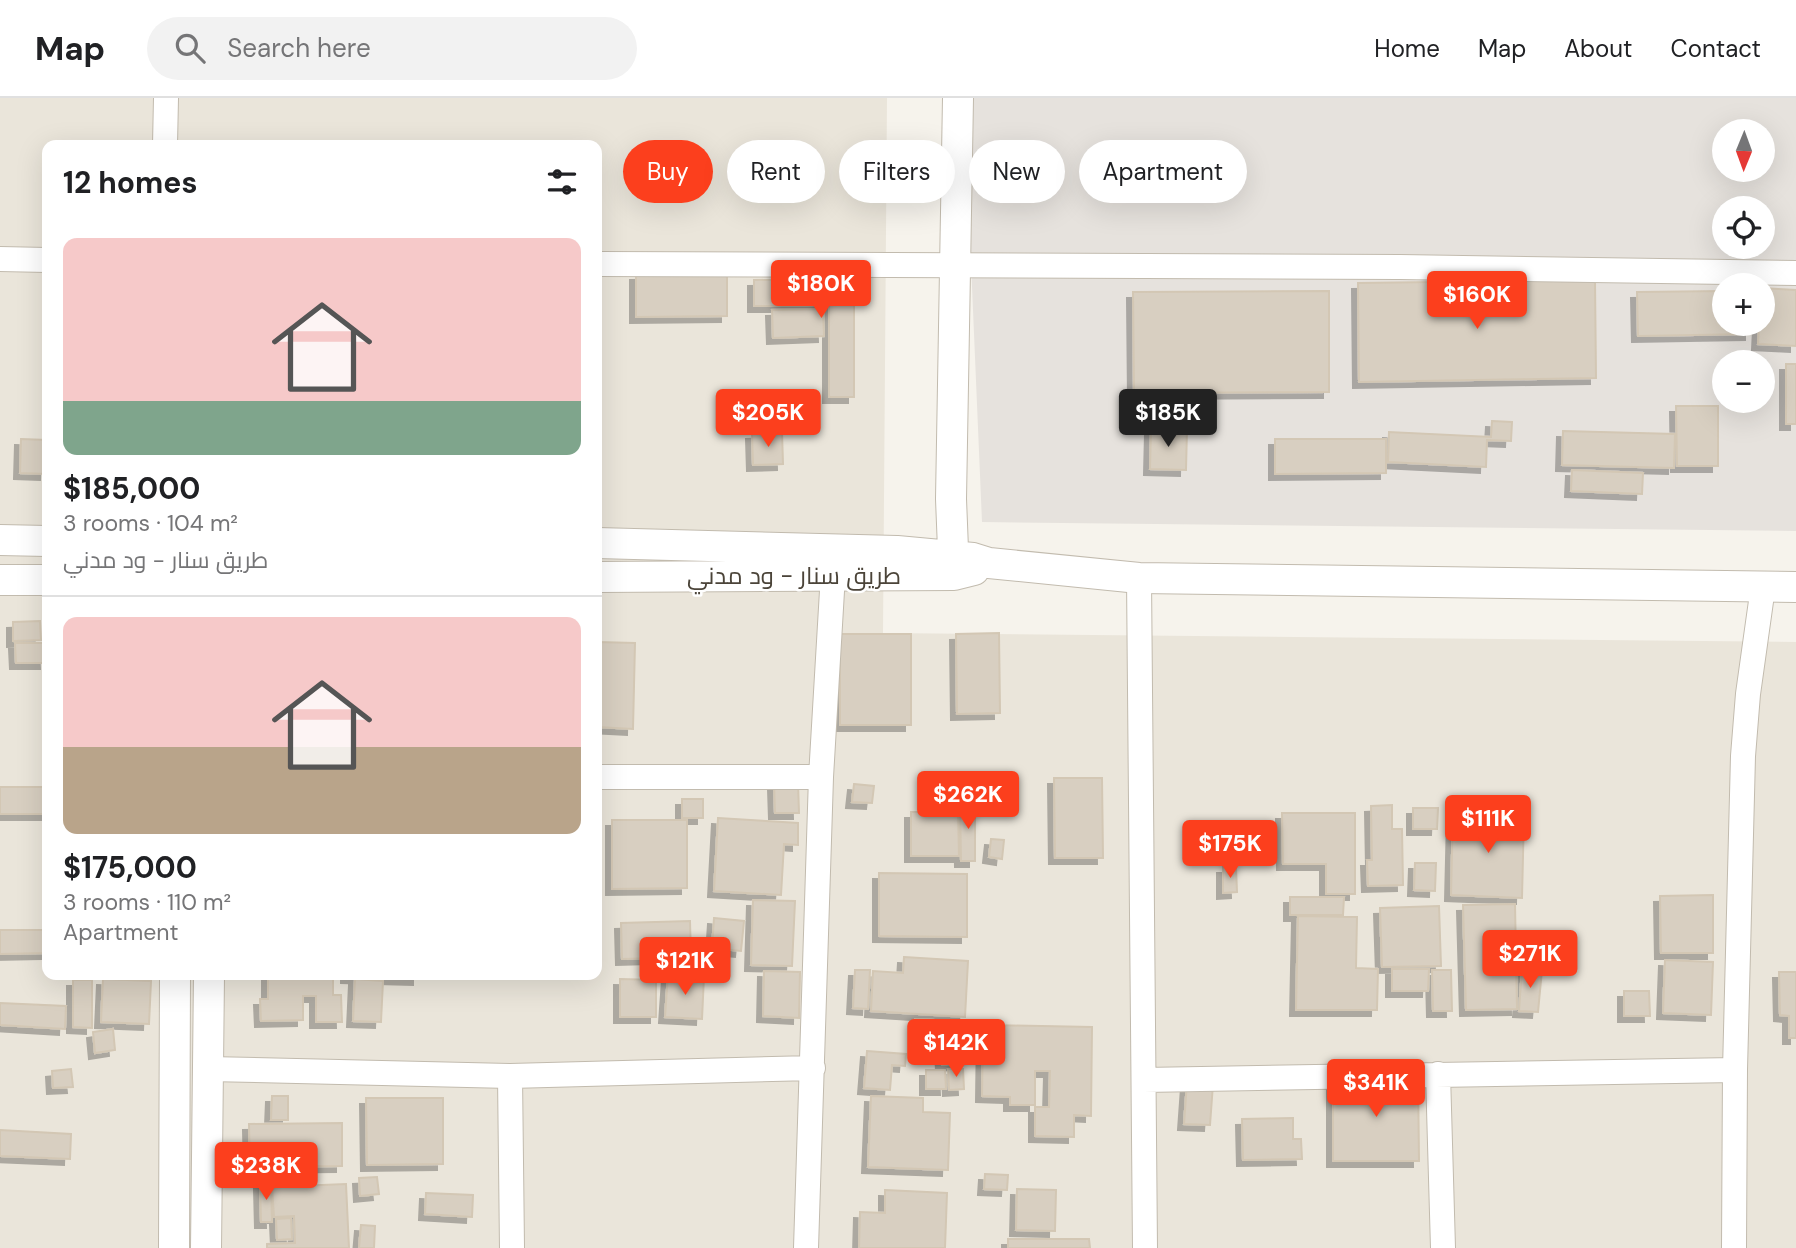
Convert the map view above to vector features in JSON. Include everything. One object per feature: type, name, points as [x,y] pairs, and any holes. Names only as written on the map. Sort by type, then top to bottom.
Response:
[{"type":"street","points":[[165,140],[166,98]]},
{"type":"street","points":[[958,98],[953,566],[989,563],[1139,578],[1796,587]]},
{"type":"street","points":[[0,259],[42,260]]},
{"type":"street","points":[[602,264],[1581,269],[1796,273]]},
{"type":"street","points":[[0,540],[42,541]]},
{"type":"street","name":"طريق سنار - ود مدني","points":[[602,543],[834,562],[953,566]]},
{"type":"street","name":"طريق سنار - ود مدني","points":[[602,577],[834,562],[897,551],[953,566]]},
{"type":"street","points":[[806,1248],[821,777],[834,562]]},
{"type":"street","points":[[1139,578],[1145,1248]]},
{"type":"street","points":[[0,580],[42,580]]},
{"type":"street","points":[[1734,1248],[1735,1070],[1743,756],[1748,694],[1763,587]]},
{"type":"street","points":[[602,777],[821,777]]},
{"type":"street","points":[[174,1248],[175,980]]},
{"type":"street","points":[[206,1248],[209,980]]},
{"type":"street","points":[[208,1069],[510,1076],[813,1068]]},
{"type":"street","points":[[1144,1080],[1735,1070]]},
{"type":"street","points":[[1438,1074],[1443,1248]]},
{"type":"street","points":[[510,1076],[512,1248]]},
{"type":"shaded area","points":[[0,98],[887,98],[887,140],[839,140],[839,203],[886,203],[883,633],[1796,642],[1796,1248],[0,1248]]},
{"type":"shaded area","points":[[964,98],[1796,98],[1796,531],[982,522]]},
{"type":"building","points":[[727,273],[727,316],[636,317],[636,274]]},
{"type":"building","points":[[854,279],[854,397],[829,397],[829,306],[754,306],[754,280]]},
{"type":"building","points":[[1595,280],[1596,378],[1359,382],[1358,283]]},
{"type":"building","points":[[1775,289],[1796,290],[1796,346],[1758,344],[1758,336],[1775,336]]},
{"type":"building","points":[[1329,291],[1329,392],[1134,393],[1133,292]]},
{"type":"building","points":[[1712,291],[1712,335],[1638,336],[1637,292]]},
{"type":"building","points":[[823,309],[824,336],[773,338],[772,310]]},
{"type":"building","points":[[1786,364],[1796,364],[1796,424],[1786,424]]},
{"type":"building","points":[[1676,406],[1712,406],[1712,413],[1718,413],[1718,466],[1677,466]]},
{"type":"building","points":[[1492,421],[1512,422],[1511,441],[1487,440],[1486,467],[1388,462],[1389,432],[1491,437]]},
{"type":"building","points":[[1151,428],[1187,429],[1186,470],[1150,469]]},
{"type":"building","points":[[1563,431],[1675,434],[1674,468],[1562,465]]},
{"type":"building","points":[[782,432],[783,464],[753,465],[752,433]]},
{"type":"building","points":[[21,439],[42,440],[42,474],[20,473]]},
{"type":"building","points":[[1275,439],[1386,439],[1386,473],[1275,474]]},
{"type":"building","points":[[1572,470],[1643,473],[1642,494],[1571,491]]},
{"type":"building","points":[[40,621],[41,640],[13,641],[13,622]]},
{"type":"building","points":[[999,633],[1000,713],[957,714],[956,634]]},
{"type":"building","points":[[840,634],[911,634],[911,725],[840,725]]},
{"type":"building","points":[[602,642],[635,643],[633,729],[602,727]]},
{"type":"building","points":[[15,643],[42,643],[42,663],[16,663]]},
{"type":"building","points":[[1054,778],[1102,778],[1103,858],[1055,858]]},
{"type":"building","points":[[774,783],[798,783],[799,813],[775,813]]},
{"type":"building","points":[[854,784],[874,786],[872,803],[852,802]]},
{"type":"building","points":[[0,787],[42,787],[42,814],[0,814]]},
{"type":"building","points":[[682,799],[703,799],[703,818],[682,818]]},
{"type":"building","points":[[960,801],[975,801],[975,861],[961,861]]},
{"type":"building","points":[[1392,805],[1392,829],[1402,829],[1403,885],[1368,886],[1367,860],[1372,860],[1371,806]]},
{"type":"building","points":[[1413,808],[1438,808],[1437,829],[1413,829]]},
{"type":"building","points":[[911,812],[958,812],[959,856],[911,856]]},
{"type":"building","points":[[1453,812],[1524,814],[1522,898],[1451,895]]},
{"type":"building","points":[[1282,813],[1355,813],[1355,894],[1326,894],[1326,864],[1283,864]]},
{"type":"building","points":[[718,818],[798,823],[798,845],[784,844],[781,895],[714,891]]},
{"type":"building","points":[[612,820],[687,820],[687,888],[612,889]]},
{"type":"building","points":[[991,839],[1004,840],[1002,859],[989,857]]},
{"type":"building","points":[[1415,863],[1436,863],[1435,891],[1414,890]]},
{"type":"building","points":[[1223,867],[1236,867],[1237,892],[1223,893]]},
{"type":"building","points":[[879,873],[967,874],[967,937],[879,936]]},
{"type":"building","points":[[1713,895],[1713,953],[1661,953],[1660,896]]},
{"type":"building","points":[[1290,897],[1344,897],[1343,915],[1290,915]]},
{"type":"building","points":[[753,900],[795,901],[792,966],[751,965]]},
{"type":"building","points":[[1515,904],[1517,1009],[1466,1010],[1463,905]]},
{"type":"building","points":[[1439,906],[1441,966],[1382,967],[1380,908]]},
{"type":"building","points":[[1298,916],[1357,917],[1356,968],[1378,969],[1377,1010],[1296,1010]]},
{"type":"building","points":[[714,918],[744,921],[741,951],[712,948]]},
{"type":"building","points":[[690,921],[691,957],[622,959],[621,923]]},
{"type":"building","points":[[0,930],[42,930],[42,953],[0,954]]},
{"type":"building","points":[[904,957],[968,961],[965,1017],[871,1011],[873,971],[903,973]]},
{"type":"building","points":[[1665,960],[1713,962],[1711,1015],[1663,1013]]},
{"type":"building","points":[[1522,968],[1542,970],[1538,1012],[1519,1011]]},
{"type":"building","points":[[1392,969],[1429,969],[1428,991],[1392,991]]},
{"type":"building","points":[[855,970],[870,970],[868,1009],[853,1008]]},
{"type":"building","points":[[1432,970],[1451,970],[1452,1011],[1433,1011]]},
{"type":"building","points":[[764,971],[800,972],[799,1018],[763,1016]]},
{"type":"building","points":[[1779,972],[1796,972],[1796,1038],[1789,1038],[1789,1016],[1780,1015]]},
{"type":"building","points":[[668,974],[704,976],[702,1019],[665,1017]]},
{"type":"building","points":[[620,979],[656,980],[656,1017],[620,1017]]},
{"type":"building","points":[[73,980],[92,980],[92,1028],[73,1027]]},
{"type":"building","points":[[103,980],[151,981],[149,1024],[101,1022]]},
{"type":"building","points":[[268,980],[333,980],[333,995],[341,995],[342,1022],[316,1022],[316,996],[303,996],[303,1020],[261,1021],[260,999],[268,999]]},
{"type":"building","points":[[355,980],[383,981],[381,1022],[353,1021]]},
{"type":"building","points":[[1624,991],[1649,991],[1650,1016],[1624,1016]]},
{"type":"building","points":[[0,1003],[66,1006],[65,1029],[0,1025]]},
{"type":"building","points":[[915,1019],[953,1021],[952,1042],[915,1040]]},
{"type":"building","points":[[983,1025],[1092,1027],[1091,1116],[1074,1115],[1074,1137],[1035,1136],[1035,1107],[1049,1107],[1050,1071],[1035,1071],[1035,1105],[1010,1105],[1010,1097],[982,1096]]},
{"type":"building","points":[[113,1029],[115,1050],[95,1053],[93,1032]]},
{"type":"building","points":[[966,1043],[967,1064],[942,1065],[941,1044]]},
{"type":"building","points":[[867,1051],[906,1054],[905,1066],[892,1065],[890,1090],[864,1088]]},
{"type":"building","points":[[71,1069],[73,1087],[53,1088],[52,1071]]},
{"type":"building","points":[[948,1069],[963,1069],[964,1089],[949,1090]]},
{"type":"building","points":[[926,1070],[945,1070],[946,1089],[926,1089]]},
{"type":"building","points":[[1418,1076],[1419,1161],[1333,1161],[1333,1079]]},
{"type":"building","points":[[1187,1082],[1213,1084],[1210,1125],[1184,1124]]},
{"type":"building","points":[[272,1096],[288,1096],[288,1120],[271,1120]]},
{"type":"building","points":[[871,1096],[923,1098],[923,1112],[950,1113],[948,1170],[868,1167]]},
{"type":"building","points":[[366,1098],[443,1098],[443,1164],[367,1165]]},
{"type":"building","points":[[1293,1118],[1293,1139],[1301,1139],[1302,1159],[1243,1160],[1242,1119]]},
{"type":"building","points":[[342,1123],[342,1166],[250,1167],[249,1124]]},
{"type":"building","points":[[0,1130],[71,1134],[70,1159],[0,1156]]},
{"type":"building","points":[[985,1174],[1008,1175],[1007,1190],[984,1189]]},
{"type":"building","points":[[377,1177],[379,1194],[360,1196],[359,1178]]},
{"type":"building","points":[[271,1182],[272,1222],[261,1222],[260,1183]]},
{"type":"building","points":[[346,1184],[349,1248],[267,1248],[267,1244],[295,1243],[294,1216],[274,1217],[272,1187]]},
{"type":"building","points":[[1017,1189],[1056,1190],[1055,1231],[1016,1230]]},
{"type":"building","points":[[885,1190],[947,1193],[945,1248],[859,1248],[860,1212],[885,1213]]},
{"type":"building","points":[[426,1193],[473,1195],[472,1217],[425,1214]]},
{"type":"building","points":[[291,1218],[292,1239],[277,1240],[276,1219]]},
{"type":"building","points":[[361,1225],[375,1226],[374,1248],[359,1248]]},
{"type":"building","points":[[1008,1239],[1089,1239],[1090,1248],[1008,1248]]}]
